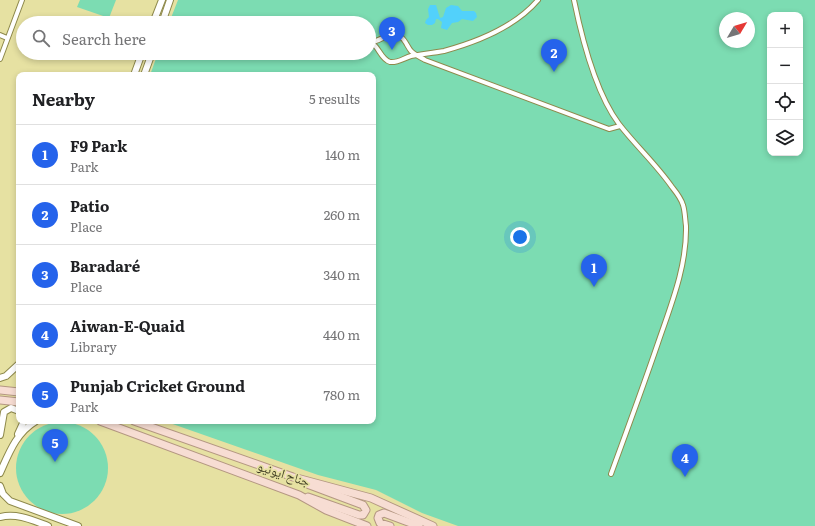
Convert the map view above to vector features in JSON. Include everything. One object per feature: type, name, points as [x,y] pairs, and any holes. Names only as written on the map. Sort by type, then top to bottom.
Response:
[{"type":"main road","points":[[156,16],[162,0]]},
{"type":"main road","points":[[164,16],[170,0]]},
{"type":"main road","points":[[135,72],[139,60]]},
{"type":"main road","points":[[145,72],[149,60]]},
{"type":"main road","points":[[0,378],[6,376],[16,367]]},
{"type":"main road","points":[[0,390],[16,392]]},
{"type":"main road","points":[[0,400],[16,402]]},
{"type":"main road","points":[[0,436],[4,412],[11,408],[16,410]]},
{"type":"main road","points":[[0,473],[23,424]]},
{"type":"main road","points":[[15,440],[32,424]]},
{"type":"main road","name":"جناح ایونیو","points":[[108,424],[299,495],[336,515],[368,526]]},
{"type":"main road","name":"جناح ایونیو","points":[[147,424],[293,477],[371,498],[434,526]]},
{"type":"main road","points":[[293,477],[301,482],[363,505],[366,510],[365,513],[359,515],[315,499],[299,495]]},
{"type":"main road","points":[[0,486],[3,494],[10,501],[78,526]]},
{"type":"main road","points":[[390,526],[380,523],[378,518],[379,515],[384,513],[419,526]]},
{"type":"main road","points":[[0,517],[12,515],[48,526]]},
{"type":"street","points":[[0,59],[22,0]]},
{"type":"street","points":[[376,48],[384,58],[392,62],[462,46],[499,30],[519,17],[538,0]]},
{"type":"street","points":[[574,0],[580,30],[597,82],[609,108],[620,126],[669,182],[683,204],[686,241],[680,277],[649,370],[611,474]]},
{"type":"street","points":[[376,41],[389,36],[398,35],[405,40],[417,56],[453,71],[609,129],[620,126]]},
{"type":"street","points":[[0,36],[7,38]]},
{"type":"green space","points":[[80,0],[116,0],[110,16],[103,16],[77,7]]},
{"type":"green space","points":[[178,0],[815,0],[815,526],[458,526],[422,513],[376,490],[318,475],[173,424],[376,424],[376,72],[151,72],[155,60],[376,60],[376,16],[172,16]]},
{"type":"green space","points":[[50,424],[74,424],[87,430],[100,443],[107,459],[107,477],[100,493],[87,506],[71,513],[53,513],[37,506],[24,493],[17,477],[17,459],[24,443],[37,430]]},
{"type":"water","points":[[430,5],[436,5],[440,18],[443,17],[446,8],[451,5],[458,6],[462,11],[474,11],[477,17],[473,21],[462,19],[458,22],[452,23],[447,30],[441,28],[442,22],[438,19],[436,19],[435,23],[432,25],[425,23],[429,17],[428,9]]},
{"type":"place","name":"Baradaré","points":[[392,50]]},
{"type":"place","name":"Patio","points":[[554,72]]},
{"type":"place","name":"F9 Park","points":[[594,287]]},
{"type":"place","name":"Punjab Cricket Ground","points":[[55,462]]},
{"type":"place","name":"Aiwan-E-Quaid","points":[[685,477]]}]
